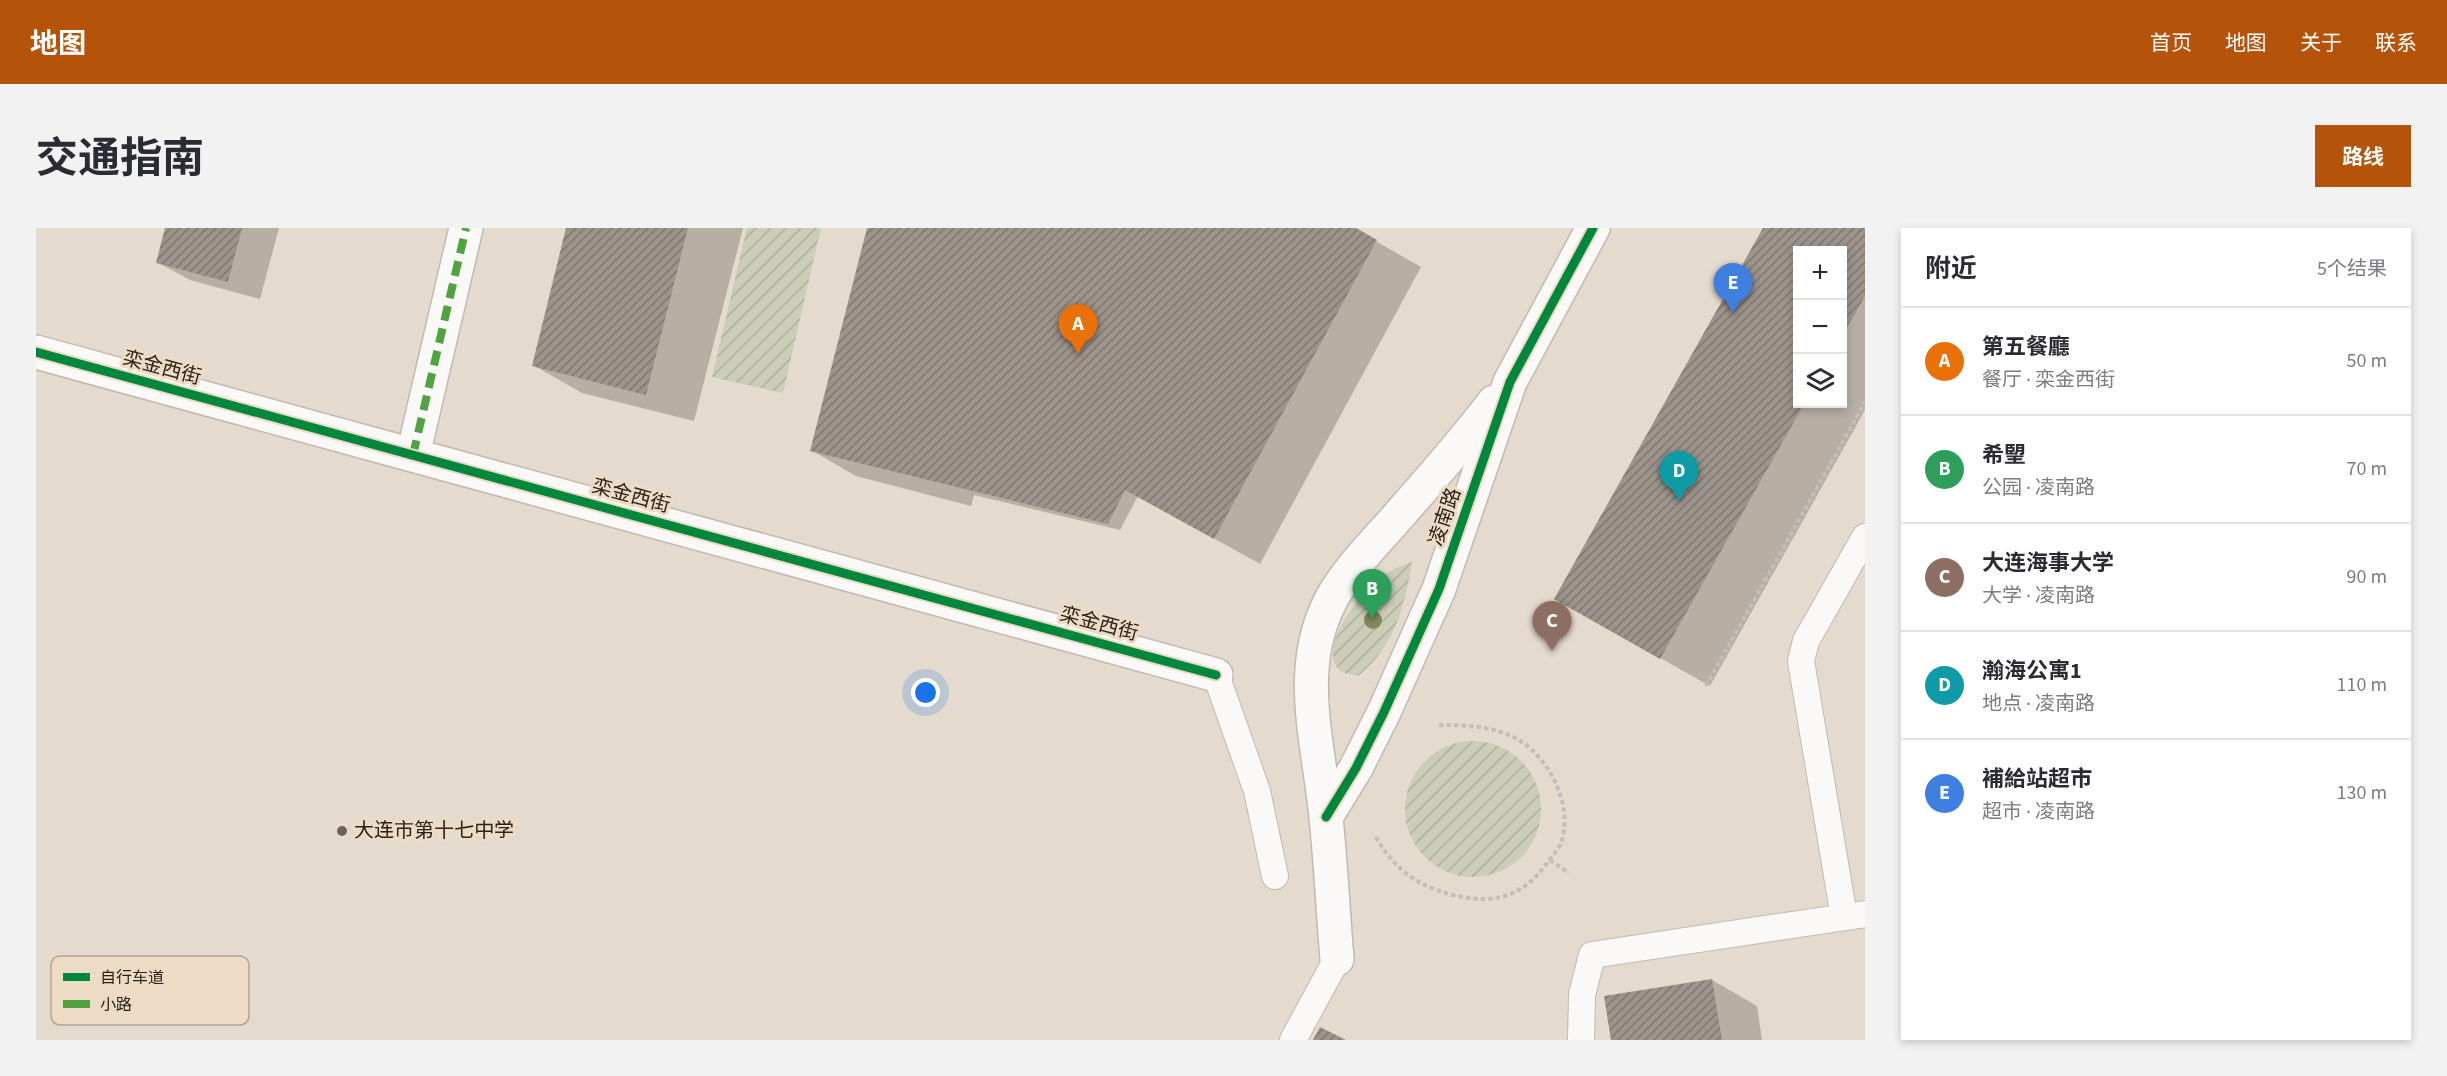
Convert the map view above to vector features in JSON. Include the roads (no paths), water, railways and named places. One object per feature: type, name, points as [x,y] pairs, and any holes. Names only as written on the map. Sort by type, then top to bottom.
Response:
[{"type":"street","points":[[413,455],[466,228]]},
{"type":"street","name":"凌南路","points":[[1326,818],[1356,768],[1384,712],[1439,589],[1510,382],[1593,228]]},
{"type":"street","name":"栾金西街","points":[[36,352],[1216,675]]},
{"type":"street","points":[[1337,959],[1326,818],[1310,687],[1312,654],[1321,622],[1336,592],[1360,559],[1446,461],[1510,382]]},
{"type":"lane","points":[[1581,1040],[1582,995],[1592,955],[1855,916],[1802,661],[1806,641],[1865,537]]},
{"type":"lane","points":[[1216,675],[1257,791],[1275,876]]},
{"type":"lane","points":[[1293,1040],[1337,959]]},
{"type":"place","name":"補給站超市","points":[[1733,313]]},
{"type":"place","name":"第五餐廳","points":[[1078,354]]},
{"type":"place","name":"瀚海公寓1","points":[[1679,501]]},
{"type":"place","name":"希朢","points":[[1372,619]]},
{"type":"place","name":"大连海事大学","points":[[1552,651]]},
{"type":"place","name":"大连市第十七中学","points":[[342,831]]}]
